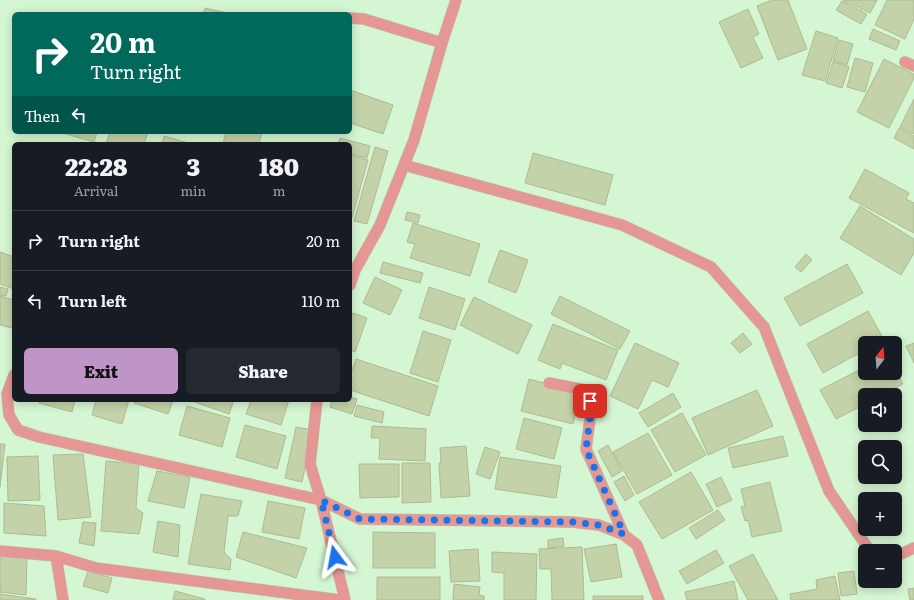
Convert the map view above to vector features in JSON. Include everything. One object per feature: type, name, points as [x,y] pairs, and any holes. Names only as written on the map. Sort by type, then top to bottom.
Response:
[{"type":"street","points":[[352,270],[380,225],[414,140],[456,0]]},
{"type":"street","points":[[352,18],[364,18],[442,43]]},
{"type":"street","points":[[404,165],[622,225],[711,267],[764,328],[829,491],[865,544]]},
{"type":"street","points":[[12,380],[7,394],[8,408],[9,415],[18,430],[39,437],[321,500],[360,519],[572,522],[599,525],[624,534],[637,545],[659,600]]},
{"type":"street","points":[[549,383],[590,391],[591,411],[586,449],[624,534]]},
{"type":"street","points":[[317,402],[310,464],[321,500],[345,600]]},
{"type":"street","points":[[902,554],[914,548]]},
{"type":"street","points":[[0,550],[56,556],[96,568],[340,600]]},
{"type":"street","points":[[56,556],[63,600]]},
{"type":"building","points":[[772,0],[788,0],[807,49],[778,60],[757,6]]},
{"type":"building","points":[[843,0],[877,0],[870,13]]},
{"type":"building","points":[[887,0],[914,0],[914,19],[905,39],[875,25]]},
{"type":"building","points":[[842,1],[867,14],[861,24],[836,10]]},
{"type":"building","points":[[205,8],[223,12],[204,12]]},
{"type":"building","points":[[748,9],[759,34],[753,37],[763,58],[741,68],[719,22]]},
{"type":"building","points":[[873,29],[900,41],[896,50],[869,39]]},
{"type":"building","points":[[816,31],[838,38],[825,81],[802,75]]},
{"type":"building","points":[[839,40],[853,44],[847,65],[833,61]]},
{"type":"building","points":[[855,58],[873,63],[865,92],[847,87]]},
{"type":"building","points":[[884,59],[914,74],[914,78],[889,128],[857,112]]},
{"type":"building","points":[[833,62],[849,67],[842,88],[826,83]]},
{"type":"building","points":[[352,91],[393,105],[383,134],[352,124]]},
{"type":"building","points":[[914,99],[914,134],[900,127]]},
{"type":"building","points":[[899,128],[914,136],[914,149],[894,138]]},
{"type":"building","points":[[66,134],[96,134],[94,142]]},
{"type":"building","points":[[109,134],[147,134],[145,142],[107,142]]},
{"type":"building","points":[[226,134],[262,134],[260,142],[224,142]]},
{"type":"building","points":[[164,136],[185,142],[162,142]]},
{"type":"building","points":[[340,138],[370,146],[367,158],[352,154],[352,142],[339,142]]},
{"type":"building","points":[[375,147],[388,151],[367,224],[354,221]]},
{"type":"building","points":[[533,153],[613,175],[605,205],[525,183]]},
{"type":"building","points":[[352,156],[368,160],[352,218]]},
{"type":"building","points":[[865,169],[909,193],[906,199],[914,203],[914,233],[849,198]]},
{"type":"building","points":[[860,206],[914,239],[914,253],[901,275],[840,238]]},
{"type":"building","points":[[407,212],[420,215],[418,223],[405,220]]},
{"type":"building","points":[[413,223],[480,244],[470,276],[410,258],[415,244],[407,242]]},
{"type":"building","points":[[500,250],[528,260],[516,293],[488,282]]},
{"type":"building","points":[[0,252],[12,256],[12,288],[0,284]]},
{"type":"building","points":[[806,254],[812,260],[801,272],[795,267]]},
{"type":"building","points":[[383,262],[423,273],[420,283],[380,273]]},
{"type":"building","points":[[847,264],[863,293],[800,326],[784,298]]},
{"type":"building","points":[[375,277],[402,290],[390,315],[363,303]]},
{"type":"building","points":[[0,287],[8,289],[6,296],[0,295]]},
{"type":"building","points":[[429,287],[465,299],[455,330],[419,318]]},
{"type":"building","points":[[0,296],[12,299],[12,328],[0,325]]},
{"type":"building","points":[[560,296],[630,331],[620,349],[551,314]]},
{"type":"building","points":[[474,297],[532,325],[518,354],[460,325]]},
{"type":"building","points":[[868,311],[882,336],[858,336],[858,354],[823,373],[807,344]]},
{"type":"building","points":[[353,313],[367,318],[355,352],[352,351]]},
{"type":"building","points":[[553,324],[618,350],[606,380],[562,363],[560,369],[538,360]]},
{"type":"building","points":[[423,331],[451,340],[438,382],[410,373]]},
{"type":"building","points":[[743,333],[752,344],[740,353],[731,343]]},
{"type":"building","points":[[635,343],[679,363],[668,387],[652,380],[638,409],[610,396]]},
{"type":"building","points":[[914,343],[914,363],[906,346]]},
{"type":"building","points":[[356,359],[438,386],[429,416],[352,391],[352,370]]},
{"type":"building","points":[[858,371],[858,380],[901,380],[903,384],[895,388],[858,388],[858,408],[836,419],[820,390]]},
{"type":"building","points":[[529,379],[581,393],[573,424],[521,411]]},
{"type":"building","points":[[757,390],[773,426],[708,455],[692,418]]},
{"type":"building","points":[[673,393],[681,407],[648,427],[639,413]]},
{"type":"building","points":[[352,398],[357,399],[352,414],[330,407],[331,402],[352,402]]},
{"type":"building","points":[[39,402],[74,402],[72,412]]},
{"type":"building","points":[[95,402],[128,402],[122,424],[92,415]]},
{"type":"building","points":[[134,402],[172,402],[168,414]]},
{"type":"building","points":[[195,402],[233,402],[229,414]]},
{"type":"building","points":[[250,402],[288,402],[281,425],[246,414]]},
{"type":"building","points":[[357,405],[384,412],[382,423],[354,416]]},
{"type":"building","points":[[187,406],[230,418],[222,447],[179,435]]},
{"type":"building","points":[[682,413],[706,455],[675,472],[651,430]]},
{"type":"building","points":[[524,418],[562,428],[554,459],[516,449]]},
{"type":"building","points":[[245,425],[286,436],[277,469],[236,457]]},
{"type":"building","points":[[372,426],[426,429],[425,461],[379,459],[380,438],[371,438]]},
{"type":"building","points":[[296,427],[313,430],[302,482],[285,478]]},
{"type":"building","points":[[648,433],[672,475],[637,494],[613,452]]},
{"type":"building","points":[[783,436],[788,456],[733,468],[728,448]]},
{"type":"building","points":[[0,444],[5,444],[0,487]]},
{"type":"building","points":[[608,445],[622,471],[612,477],[598,451]]},
{"type":"building","points":[[466,446],[470,496],[441,498],[439,463],[441,463],[440,448]]},
{"type":"building","points":[[485,447],[500,452],[490,479],[476,474]]},
{"type":"building","points":[[83,454],[91,517],[58,520],[53,455]]},
{"type":"building","points":[[38,456],[40,500],[8,501],[7,457]]},
{"type":"building","points":[[500,457],[561,466],[556,498],[495,489]]},
{"type":"building","points":[[106,461],[139,464],[136,508],[143,513],[139,534],[101,531]]},
{"type":"building","points":[[402,463],[430,463],[431,502],[402,503]]},
{"type":"building","points":[[359,464],[399,464],[399,497],[360,498]]},
{"type":"building","points":[[157,471],[190,477],[184,508],[148,501]]},
{"type":"building","points":[[691,472],[713,510],[662,539],[639,502]]},
{"type":"building","points":[[624,476],[634,495],[625,501],[614,482]]},
{"type":"building","points":[[721,477],[732,500],[717,507],[706,484]]},
{"type":"building","points":[[770,482],[782,531],[752,537],[748,520],[745,521],[741,507],[745,506],[741,489]]},
{"type":"building","points":[[201,494],[242,501],[238,516],[228,516],[224,552],[231,559],[230,570],[188,564]]},
{"type":"building","points":[[268,501],[305,508],[299,539],[262,532]]},
{"type":"building","points":[[4,503],[44,506],[46,536],[4,533]]},
{"type":"building","points":[[718,510],[725,520],[696,539],[689,528]]},
{"type":"building","points":[[158,521],[180,525],[178,557],[153,552]]},
{"type":"building","points":[[83,522],[96,523],[94,546],[79,543]]},
{"type":"building","points":[[243,532],[307,548],[296,578],[236,557]]},
{"type":"building","points":[[373,532],[435,533],[435,568],[373,568]]},
{"type":"building","points":[[563,538],[564,546],[548,548],[548,540]]},
{"type":"building","points":[[616,544],[622,577],[591,582],[584,549]]},
{"type":"building","points":[[582,547],[584,600],[552,600],[551,569],[540,569],[539,549]]},
{"type":"building","points":[[478,549],[480,581],[451,582],[449,551]]},
{"type":"building","points":[[716,550],[724,563],[687,584],[679,571]]},
{"type":"building","points":[[492,552],[537,554],[536,600],[504,600],[504,573],[492,572]]},
{"type":"building","points":[[0,554],[27,557],[26,595],[0,592]]},
{"type":"building","points":[[753,554],[778,600],[748,600],[729,566]]},
{"type":"building","points":[[88,571],[112,578],[108,593],[83,586]]},
{"type":"building","points":[[854,571],[857,594],[841,596],[838,573]]},
{"type":"building","points":[[835,576],[840,600],[791,600],[790,594],[817,589],[816,580]]},
{"type":"building","points":[[377,577],[440,577],[440,600],[377,600]]},
{"type":"building","points":[[734,581],[738,600],[687,600],[685,592]]},
{"type":"building","points":[[454,584],[480,587],[479,595],[484,596],[484,600],[453,600]]},
{"type":"building","points":[[914,588],[914,600],[910,600],[908,589]]},
{"type":"building","points":[[175,591],[205,599],[205,600],[173,600]]},
{"type":"building","points":[[0,594],[36,599],[36,600],[0,600]]},
{"type":"building","points":[[593,596],[643,596],[643,600],[593,600]]},
{"type":"route","points":[[335,557],[321,500],[360,519],[572,522],[599,525],[624,534],[586,449],[591,411],[590,401]]}]
